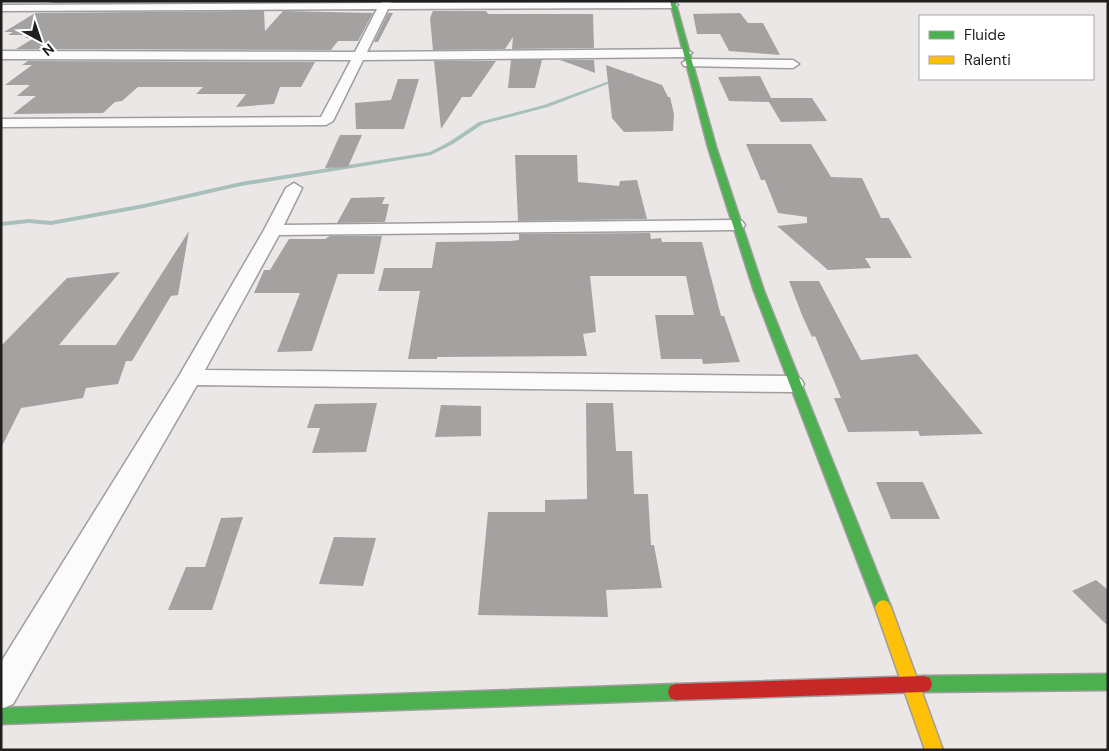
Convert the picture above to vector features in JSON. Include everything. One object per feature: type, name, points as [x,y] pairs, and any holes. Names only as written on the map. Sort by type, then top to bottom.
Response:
[{"type":"street","points":[[9,22],[44,1]]},
{"type":"street","points":[[1,8],[672,3],[736,225],[793,384],[914,684],[934,750]]},
{"type":"street","points":[[1,123],[326,121],[386,4]]},
{"type":"street","points":[[1,55],[687,58],[793,64]]},
{"type":"street","points":[[1,693],[190,377],[273,230],[294,188]]},
{"type":"street","points":[[273,230],[736,225]]},
{"type":"street","points":[[190,377],[793,384]]},
{"type":"street","points":[[1,716],[914,684],[1108,682]]},
{"type":"building","points":[[53,1],[264,1],[264,2],[51,3]]},
{"type":"building","points":[[264,11],[265,31],[283,11],[373,13],[358,41],[338,41],[331,50],[16,49],[34,38],[25,38],[29,35],[8,35],[13,32],[4,32],[35,13]]},
{"type":"building","points":[[433,11],[486,11],[488,14],[593,14],[594,48],[512,49],[513,37],[505,49],[433,50],[430,18]]},
{"type":"building","points":[[388,13],[393,13],[378,42],[374,42]]},
{"type":"building","points":[[740,13],[748,23],[763,23],[780,55],[729,51],[720,34],[697,34],[693,14]]},
{"type":"building","points":[[511,60],[542,60],[535,88],[508,88]]},
{"type":"building","points":[[560,60],[594,60],[595,73],[574,65]]},
{"type":"building","points":[[28,61],[315,62],[301,87],[280,87],[274,104],[236,107],[246,94],[196,94],[203,87],[138,87],[122,101],[115,102],[103,113],[13,114],[36,96],[17,96],[30,85],[5,85],[32,65],[22,65]]},
{"type":"building","points":[[434,61],[496,61],[471,97],[462,97],[441,129]]},
{"type":"building","points":[[606,65],[662,85],[668,97],[670,97],[674,114],[673,131],[624,132],[612,118]]},
{"type":"building","points":[[760,76],[771,98],[812,98],[827,121],[781,122],[769,102],[729,101],[718,77]]},
{"type":"building","points":[[398,79],[419,79],[404,129],[356,129],[355,103],[391,100]]},
{"type":"building","points":[[340,135],[362,135],[348,167],[325,168]]},
{"type":"building","points":[[746,144],[811,144],[831,177],[862,178],[881,218],[889,218],[912,258],[865,258],[871,268],[828,270],[777,226],[807,223],[807,217],[778,213],[765,180],[761,180]]},
{"type":"building","points":[[515,155],[577,155],[578,182],[619,186],[620,181],[637,180],[647,219],[518,221]]},
{"type":"building","points":[[385,197],[382,204],[389,204],[385,222],[337,223],[351,198]]},
{"type":"building","points":[[189,231],[178,295],[171,296],[132,361],[126,361],[118,384],[86,388],[83,398],[21,408],[1,448],[1,346],[67,278],[120,272],[59,345],[116,345]]},
{"type":"building","points":[[650,233],[651,239],[661,238],[662,242],[702,242],[721,316],[724,316],[740,362],[703,364],[702,359],[661,359],[655,315],[694,315],[686,276],[590,276],[596,332],[583,334],[587,356],[437,357],[437,359],[408,359],[420,291],[378,291],[384,268],[432,268],[436,242],[511,241],[519,240],[519,234]]},
{"type":"building","points":[[330,236],[382,236],[374,274],[338,274],[312,351],[277,352],[300,293],[254,293],[264,270],[270,270],[289,239],[325,239]]},
{"type":"building","points":[[789,281],[819,281],[861,360],[917,354],[983,434],[920,436],[918,431],[848,432],[834,398],[841,398],[815,336],[812,337],[802,315]]},
{"type":"building","points":[[377,403],[366,452],[312,453],[320,428],[307,428],[315,404]]},
{"type":"building","points":[[586,403],[613,403],[616,451],[632,451],[634,494],[648,494],[651,545],[654,545],[662,588],[606,590],[608,617],[478,615],[488,512],[545,512],[545,500],[587,499]]},
{"type":"building","points":[[441,405],[481,406],[481,436],[435,437]]},
{"type":"building","points":[[876,482],[923,482],[940,519],[891,519]]},
{"type":"building","points":[[243,517],[212,610],[168,610],[186,567],[205,567],[221,518]]},
{"type":"building","points":[[334,537],[376,538],[363,586],[319,584]]},
{"type":"building","points":[[1096,580],[1108,590],[1108,626],[1072,591]]},
{"type":"waterway","points":[[1,224],[29,221],[51,223],[144,206],[241,184],[431,153],[451,143],[481,123],[546,106],[632,74]]},
{"type":"traffic: fast","points":[[672,1],[712,147],[759,291],[883,607]]},
{"type":"traffic: fast","points":[[924,684],[1108,682]]},
{"type":"traffic: fast","points":[[1,716],[676,692]]},
{"type":"traffic: slow","points":[[883,607],[934,750]]},
{"type":"traffic: jam","points":[[676,692],[924,684]]}]
